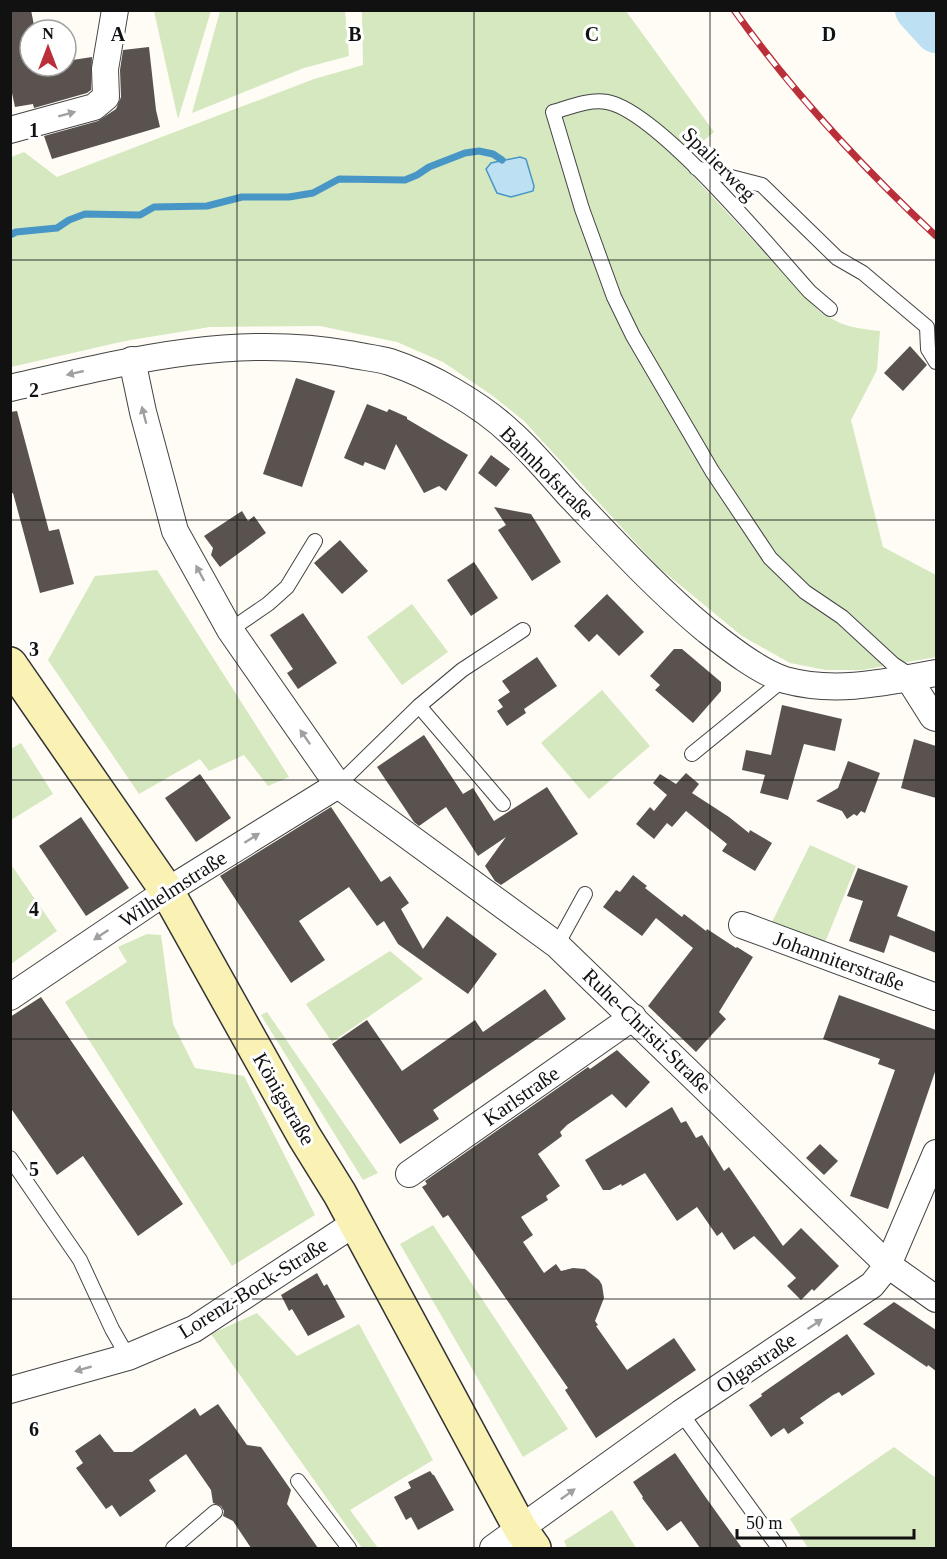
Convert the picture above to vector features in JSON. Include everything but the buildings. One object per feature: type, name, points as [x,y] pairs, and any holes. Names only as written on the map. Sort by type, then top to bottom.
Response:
[{"type":"street","points":[[11,129],[94,106],[106,98],[105,69],[115,10]]},
{"type":"street","name":"Bahnhofstraße","points":[[10,388],[132,360],[213,348],[316,348],[389,362],[435,381],[477,407],[512,433],[580,506],[684,611],[727,646],[756,665],[784,679],[826,687],[850,687],[919,676]]},
{"type":"street","name":"Ruhe-Christi-Straße","points":[[132,360],[142,411],[175,531],[230,630],[338,785],[557,945],[888,1265],[936,1299]]},
{"type":"street","name":"Königstraße","points":[[10,664],[167,891],[355,1223],[527,1538]]},
{"type":"street","points":[[919,676],[933,717],[936,718]]},
{"type":"street","name":"Wilhelmstraße","points":[[10,997],[167,891],[338,785]]},
{"type":"street","name":"Johanniterstraße","points":[[742,925],[936,996]]},
{"type":"street","name":"Karlstraße","points":[[409,1174],[633,1017]]},
{"type":"street","name":"Olgastraße","points":[[493,1548],[527,1538],[681,1413],[872,1285],[888,1265],[936,1153]]},
{"type":"street","name":"Lorenz-Bock-Straße","points":[[10,1390],[128,1357],[194,1329],[355,1223]]},
{"type":"lane","name":"Spalierweg","points":[[830,309],[810,292],[696,168],[652,128],[627,109],[606,102],[584,103],[553,112],[582,209],[614,297],[633,336],[712,471],[771,558],[805,592],[842,617],[893,664],[919,676]]},
{"type":"lane","points":[[696,168],[762,185],[837,258],[863,273],[927,327],[928,349],[936,362]]},
{"type":"lane","points":[[230,630],[268,604],[287,586],[315,541]]},
{"type":"lane","points":[[338,785],[419,706],[462,670],[523,630]]},
{"type":"lane","points":[[692,754],[784,679]]},
{"type":"lane","points":[[419,706],[503,804]]},
{"type":"lane","points":[[557,945],[585,894]]},
{"type":"lane","points":[[10,1158],[80,1260],[112,1329],[128,1357]]},
{"type":"lane","points":[[681,1413],[779,1548]]},
{"type":"lane","points":[[298,1481],[349,1548]]},
{"type":"lane","points":[[173,1548],[215,1512]]},
{"type":"green space","points":[[154,11],[211,11],[178,119]]},
{"type":"green space","points":[[220,11],[345,11],[349,56],[304,68],[192,113]]},
{"type":"green space","points":[[362,11],[626,11],[714,132],[679,161],[818,310],[833,320],[847,325],[880,331],[877,370],[851,420],[883,547],[936,575],[936,657],[862,670],[826,670],[790,663],[742,636],[657,566],[524,421],[493,396],[443,362],[397,342],[320,326],[210,327],[125,341],[11,367],[11,157],[24,152],[57,177],[314,79],[363,65]]},
{"type":"green space","points":[[157,570],[289,777],[268,786],[244,755],[209,771],[200,759],[139,794],[48,660],[95,576]]},
{"type":"green space","points":[[412,604],[448,652],[402,685],[367,637]]},
{"type":"green space","points":[[602,690],[650,746],[589,799],[541,743]]},
{"type":"green space","points":[[21,743],[53,794],[11,820],[11,749]]},
{"type":"green space","points":[[810,845],[856,866],[824,945],[770,926]]},
{"type":"green space","points":[[12,866],[57,931],[11,964],[10,867]]},
{"type":"green space","points":[[147,934],[161,935],[173,1024],[195,1068],[244,1076],[315,1215],[232,1266],[65,1002],[127,962],[118,947]]},
{"type":"green space","points":[[390,951],[423,979],[332,1042],[306,1004]]},
{"type":"green space","points":[[267,1012],[378,1173],[363,1180],[261,1015]]},
{"type":"green space","points":[[433,1225],[568,1429],[523,1457],[400,1244]]},
{"type":"green space","points":[[257,1313],[297,1356],[359,1324],[433,1460],[350,1510],[378,1548],[362,1548],[211,1334]]},
{"type":"green space","points":[[894,1447],[936,1478],[936,1548],[808,1548],[790,1519]]},
{"type":"green space","points":[[612,1510],[636,1548],[567,1548],[564,1541]]},
{"type":"water","points":[[520,157],[526,159],[534,186],[533,191],[511,197],[497,193],[486,169],[491,163]]},
{"type":"waterway","points":[[916,10],[936,32]]},
{"type":"waterway","points":[[10,235],[16,232],[57,228],[85,214],[140,215],[154,207],[207,206],[242,197],[289,197],[313,193],[339,179],[405,180],[429,167],[465,153],[479,151],[493,154],[502,160]]},
{"type":"railway","points":[[734,10],[780,71],[829,128],[936,236]]}]
